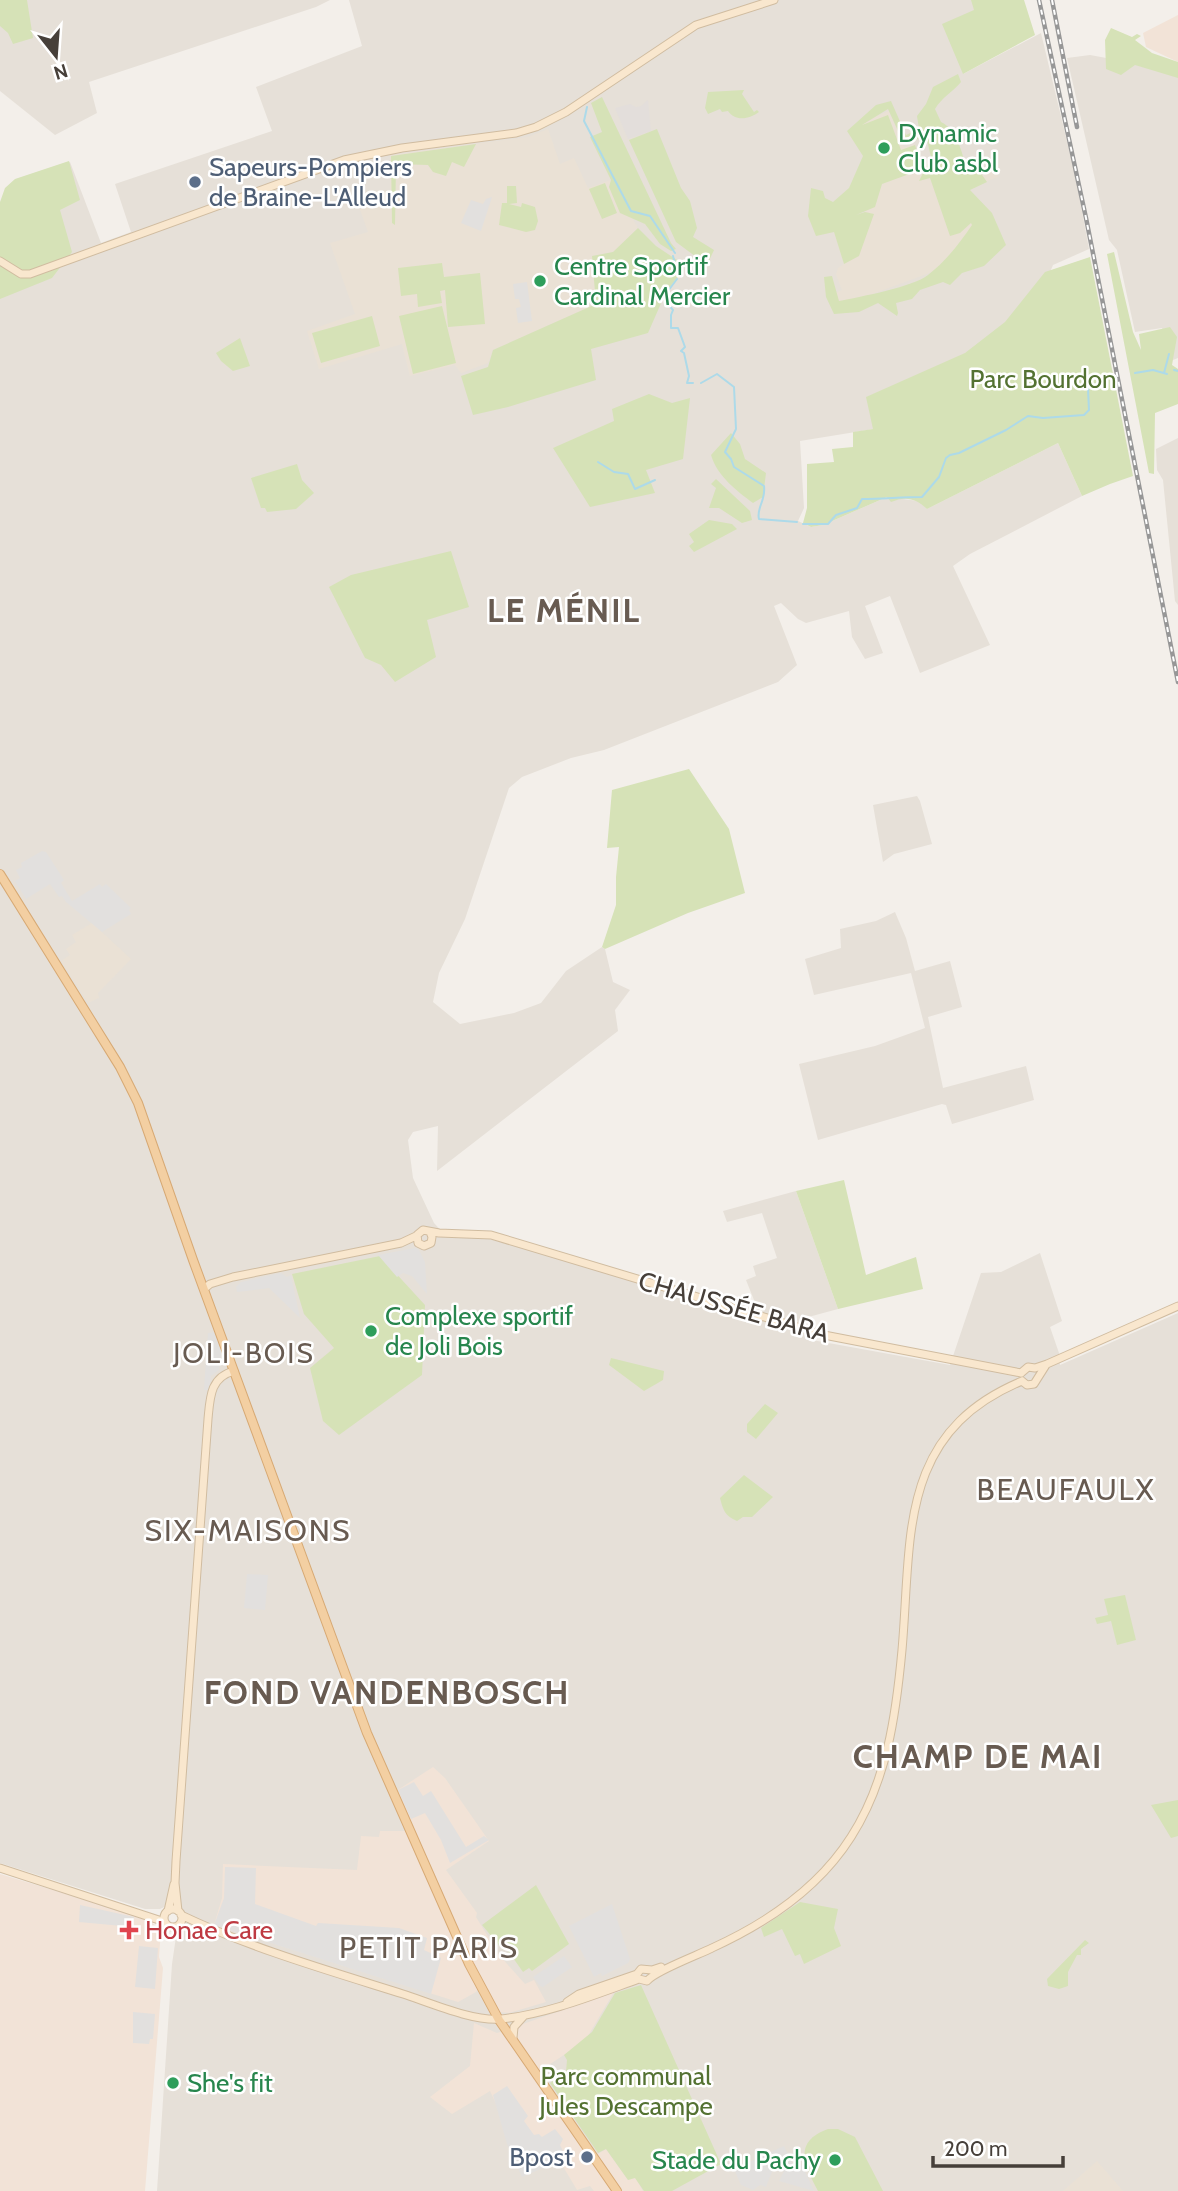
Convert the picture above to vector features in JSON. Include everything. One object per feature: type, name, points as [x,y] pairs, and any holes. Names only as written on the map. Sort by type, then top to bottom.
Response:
[{"type":"main road","points":[[0,261],[21,274],[39,271],[345,160],[395,149],[530,129],[566,112],[696,25],[774,0]]},
{"type":"main road","points":[[0,874],[129,1085],[367,1733],[487,2000],[617,2191]]},
{"type":"main road","points":[[204,1289],[210,1284],[233,1277],[417,1240],[423,1230],[431,1236],[424,1246],[417,1240]]},
{"type":"main road","name":"CHAUSSÉE BARA","points":[[431,1236],[473,1233],[509,1239],[537,1250],[824,1335],[1022,1377]]},
{"type":"main road","points":[[1037,1371],[1047,1364],[1178,1306]]},
{"type":"main road","points":[[0,1868],[140,1913],[180,1917],[360,1981],[499,2020],[524,2017],[638,1976],[644,1981],[649,1973],[697,1955],[756,1925],[801,1894],[834,1861],[861,1821],[880,1773],[896,1709],[909,1539],[915,1503],[925,1472],[941,1444],[967,1414],[1022,1377],[1028,1367],[1037,1371]]},
{"type":"main road","points":[[175,1883],[180,1917],[172,1927],[166,1916],[175,1883],[209,1411],[215,1382],[234,1371]]},
{"type":"main road","points":[[1022,1377],[1027,1385],[1034,1384],[1039,1380],[1037,1371]]},
{"type":"main road","points":[[477,2016],[483,2012],[487,2000]]},
{"type":"main road","points":[[513,2038],[514,2027],[524,2017]]},
{"type":"shaded area","points":[[0,0],[330,0],[316,7],[89,82],[97,113],[55,135],[0,91]]},
{"type":"shaded area","points":[[349,0],[986,0],[963,74],[1041,33],[1076,179],[1089,249],[1053,265],[1048,277],[987,347],[867,397],[874,429],[800,441],[804,508],[798,521],[811,527],[823,525],[887,497],[919,501],[927,509],[1058,443],[1082,496],[970,554],[953,566],[990,645],[920,673],[890,596],[865,606],[883,653],[865,659],[852,637],[849,611],[806,623],[781,603],[774,606],[797,665],[778,682],[604,750],[571,758],[522,777],[509,788],[465,919],[439,973],[433,1002],[460,1024],[514,1013],[541,1003],[566,971],[602,947],[605,949],[613,982],[630,990],[615,1010],[618,1031],[437,1171],[438,1126],[413,1132],[408,1140],[413,1178],[434,1223],[447,1237],[479,1236],[760,1315],[746,1280],[756,1276],[753,1266],[777,1258],[762,1213],[727,1222],[723,1211],[796,1191],[838,1309],[801,1319],[812,1340],[950,1365],[981,1273],[1001,1272],[1040,1253],[1062,1321],[1050,1327],[1060,1365],[1178,1313],[1178,2191],[157,2191],[172,1964],[177,1930],[182,1925],[181,1908],[169,1905],[160,1909],[145,1909],[0,1863],[0,224],[16,185],[70,162],[101,243],[131,232],[115,184],[272,131],[256,87],[362,46]]},
{"type":"shaded area","points":[[1178,15],[1178,62],[1146,47],[1143,33]]},
{"type":"shaded area","points":[[1090,55],[1178,75],[1178,358],[1173,360],[1162,328],[1135,332],[1117,250],[1109,240],[1067,58]]},
{"type":"shaded area","points":[[648,100],[651,131],[628,139],[615,108],[630,104],[641,106]]},
{"type":"shaded area","points":[[889,111],[904,147],[915,144],[924,169],[936,167],[962,179],[994,167],[998,177],[969,188],[997,248],[840,306],[836,293],[842,290],[836,274],[838,268],[844,264],[832,226],[865,212],[859,194],[876,187],[855,125]]},
{"type":"shaded area","points":[[548,129],[560,164],[574,158],[588,188],[610,180],[638,228],[613,253],[597,304],[493,350],[488,363],[461,373],[455,365],[410,376],[402,344],[319,369],[307,331],[355,314],[330,243],[368,232],[357,201],[390,190],[390,155],[528,137]]},
{"type":"shaded area","points":[[492,197],[481,231],[461,223],[471,200],[483,204],[486,199]]},
{"type":"shaded area","points":[[527,282],[532,321],[518,323],[516,308],[521,307],[519,299],[515,299],[513,284]]},
{"type":"shaded area","points":[[1178,438],[1178,605],[1175,601],[1163,480],[1157,470],[1156,449]]},
{"type":"shaded area","points":[[917,796],[932,844],[894,854],[883,862],[873,805]]},
{"type":"shaded area","points":[[42,851],[46,852],[64,880],[61,883],[72,901],[100,884],[102,887],[106,884],[131,908],[131,914],[102,932],[62,896],[59,897],[50,884],[26,899],[15,881],[20,878],[16,870],[22,867],[21,863]]},
{"type":"shaded area","points":[[895,912],[915,971],[950,961],[962,1007],[928,1017],[943,1088],[1026,1066],[1034,1100],[952,1124],[946,1105],[942,1104],[818,1140],[799,1064],[875,1046],[925,1028],[911,973],[814,995],[805,959],[841,948],[840,929],[876,921]]},
{"type":"shaded area","points":[[92,923],[131,959],[98,993],[99,998],[88,1003],[61,961],[70,955],[66,949],[76,942],[72,935]]},
{"type":"shaded area","points":[[415,1248],[425,1262],[427,1294],[412,1276],[403,1273],[397,1277],[378,1255]]},
{"type":"shaded area","points":[[281,1273],[287,1277],[291,1275],[300,1318],[269,1288],[237,1292],[236,1287],[241,1282]]},
{"type":"shaded area","points":[[215,1332],[221,1352],[219,1370],[211,1376],[209,1390],[204,1390],[206,1360],[212,1353],[207,1346],[208,1333]]},
{"type":"shaded area","points":[[247,1574],[268,1575],[265,1610],[244,1608]]},
{"type":"shaded area","points":[[433,1767],[445,1778],[489,1841],[446,1870],[477,1913],[476,1917],[500,1956],[525,1984],[534,1980],[546,2002],[509,2013],[498,2012],[482,1984],[476,1992],[458,2002],[214,1925],[222,1898],[223,1864],[357,1870],[361,1836],[379,1837],[380,1831],[406,1831],[390,1795]]},
{"type":"shaded area","points":[[414,1782],[423,1796],[431,1791],[466,1847],[484,1836],[489,1840],[450,1863],[441,1840],[425,1813],[411,1819],[398,1790]]},
{"type":"shaded area","points":[[225,1867],[256,1868],[255,1904],[316,1926],[318,1923],[399,1928],[427,1938],[424,1950],[441,1958],[431,1994],[214,1925],[224,1898]]},
{"type":"shaded area","points":[[0,1874],[146,1918],[161,1930],[159,1957],[163,1968],[145,2191],[0,2191]]},
{"type":"shaded area","points":[[612,1904],[630,1959],[628,1963],[602,1976],[601,1973],[594,1977],[569,1926]]},
{"type":"shaded area","points":[[80,1905],[134,1917],[133,1927],[79,1922]]},
{"type":"shaded area","points":[[139,1946],[158,1948],[155,1989],[135,1987]]},
{"type":"shaded area","points":[[564,1956],[572,1967],[543,1987],[540,1986],[533,1977]]},
{"type":"shaded area","points":[[614,1992],[585,2041],[535,2074],[593,2157],[606,2149],[628,2180],[635,2177],[643,2191],[594,2191],[590,2186],[577,2190],[549,2143],[518,2150],[490,2091],[452,2114],[430,2097],[470,2066],[474,2023],[497,2033]]},
{"type":"shaded area","points":[[133,2012],[155,2014],[153,2039],[150,2039],[149,2044],[133,2043]]},
{"type":"shaded area","points":[[507,2086],[528,2116],[524,2121],[534,2135],[539,2134],[542,2137],[555,2129],[563,2139],[560,2145],[569,2163],[561,2167],[557,2162],[522,2177],[507,2144],[493,2095]]},
{"type":"shaded area","points":[[784,2146],[794,2167],[802,2165],[814,2191],[779,2181],[784,2171],[774,2167],[766,2187],[760,2185],[753,2190],[741,2185],[734,2169]]},
{"type":"shaded area","points":[[1097,2161],[1123,2191],[1063,2191]]},
{"type":"green space","points":[[0,0],[27,0],[33,38],[13,44],[8,33],[0,26]]},
{"type":"green space","points":[[971,0],[1024,0],[1035,35],[963,74],[942,24],[974,10]]},
{"type":"green space","points":[[1111,28],[1132,37],[1137,34],[1141,36],[1135,40],[1152,53],[1178,62],[1178,78],[1135,65],[1121,75],[1106,69],[1105,40]]},
{"type":"green space","points":[[958,74],[961,82],[935,109],[941,122],[956,137],[968,173],[978,169],[987,182],[970,190],[992,213],[1006,245],[984,266],[962,273],[950,285],[943,282],[920,290],[912,299],[896,303],[897,316],[878,303],[859,312],[834,314],[826,297],[824,277],[832,276],[839,301],[911,284],[941,264],[972,225],[971,223],[960,233],[950,236],[930,178],[919,181],[931,157],[926,136],[904,144],[888,109],[862,125],[888,115],[901,150],[915,145],[923,169],[882,184],[875,207],[856,215],[865,212],[874,214],[859,256],[844,264],[834,232],[816,236],[808,216],[811,188],[823,191],[825,198],[833,202],[849,188],[863,156],[847,131],[876,105],[891,101],[906,135],[919,129],[917,116],[933,87]]},
{"type":"green space","points":[[744,90],[742,94],[754,112],[759,112],[743,118],[720,109],[708,114],[705,108],[708,92]]},
{"type":"green space","points":[[602,97],[676,249],[671,251],[660,244],[645,224],[620,213],[609,187],[611,180],[590,137],[602,132],[591,103]]},
{"type":"green space","points":[[657,129],[681,188],[690,201],[697,228],[693,237],[714,250],[707,265],[676,242],[629,140]]},
{"type":"green space","points":[[476,144],[464,167],[452,162],[446,176],[433,172],[428,165],[396,164],[395,225],[392,223],[391,156]]},
{"type":"green space","points":[[69,161],[80,200],[60,210],[72,252],[52,278],[0,299],[0,202],[5,188],[15,179]]},
{"type":"green space","points":[[605,183],[617,213],[602,219],[589,189]]},
{"type":"green space","points":[[507,186],[516,186],[517,203],[509,204],[521,207],[522,203],[535,207],[538,221],[535,230],[526,232],[499,225],[502,203],[507,203]]},
{"type":"green space","points":[[638,228],[656,246],[680,262],[680,274],[666,292],[648,333],[591,349],[596,380],[473,415],[461,376],[488,367],[493,350],[596,304],[592,256],[613,252]]},
{"type":"green space","points":[[1114,252],[1133,332],[1141,350],[1139,334],[1170,327],[1177,337],[1172,365],[1178,369],[1178,404],[1155,413],[1154,474],[1149,473],[1107,254]]},
{"type":"green space","name":"Parc Bourdon","points":[[1090,257],[1133,476],[1082,496],[1058,443],[927,509],[914,500],[901,499],[891,502],[887,497],[823,525],[811,527],[803,523],[807,508],[807,464],[834,462],[832,449],[853,447],[853,432],[873,429],[866,397],[965,353],[1005,322],[1045,272]]},
{"type":"green space","points":[[442,263],[444,277],[480,273],[485,324],[448,327],[445,290],[440,291],[442,303],[418,307],[417,294],[401,296],[398,268]]},
{"type":"green space","points":[[442,306],[456,363],[413,374],[399,316]]},
{"type":"green space","points":[[372,316],[380,346],[321,363],[312,333]]},
{"type":"green space","points":[[240,338],[250,366],[233,371],[216,353]]},
{"type":"green space","points":[[649,394],[672,403],[690,398],[683,459],[646,470],[655,493],[590,507],[553,448],[614,421],[612,409]]},
{"type":"green space","points":[[731,433],[740,444],[745,459],[766,473],[763,497],[753,503],[723,476],[711,455]]},
{"type":"green space","points":[[297,464],[302,480],[314,493],[296,509],[267,512],[265,508],[261,508],[251,478]]},
{"type":"green space","points":[[716,479],[750,511],[752,520],[742,523],[719,508],[709,508],[716,488],[711,484]]},
{"type":"green space","points":[[709,520],[732,524],[737,529],[694,552],[689,546],[694,542],[689,534]]},
{"type":"green space","points":[[451,551],[469,607],[427,620],[436,657],[395,682],[381,665],[365,658],[329,587],[351,575]]},
{"type":"green space","points":[[689,769],[729,829],[745,893],[688,913],[605,949],[602,947],[616,905],[619,847],[607,848],[612,790]]},
{"type":"green space","points":[[844,1180],[866,1275],[916,1257],[923,1289],[838,1309],[796,1191]]},
{"type":"green space","name":"Complexe sportif de Joli Bois","points":[[380,1256],[425,1305],[422,1375],[339,1435],[323,1421],[310,1368],[334,1348],[304,1314],[292,1274]]},
{"type":"green space","points":[[611,1358],[664,1371],[663,1380],[644,1391],[609,1365]]},
{"type":"green space","points":[[765,1404],[778,1413],[756,1439],[747,1432],[747,1424]]},
{"type":"green space","points":[[744,1475],[773,1497],[752,1517],[743,1517],[737,1521],[725,1512],[720,1498]]},
{"type":"green space","points":[[1125,1595],[1136,1640],[1117,1645],[1111,1621],[1097,1624],[1095,1618],[1108,1615],[1104,1599]]},
{"type":"green space","points":[[1178,1800],[1178,1836],[1171,1838],[1151,1805]]},
{"type":"green space","points":[[536,1885],[569,1944],[532,1971],[529,1968],[523,1972],[506,1948],[503,1950],[482,1925]]},
{"type":"green space","points":[[800,1902],[838,1909],[834,1928],[841,1946],[804,1964],[800,1954],[795,1956],[782,1929],[764,1937],[761,1928]]},
{"type":"green space","points":[[1085,1940],[1089,1943],[1081,1949],[1081,1955],[1077,1955],[1068,1972],[1068,1986],[1059,1989],[1048,1986],[1047,1979]]},
{"type":"green space","name":"Parc communal Jules Descampe","points":[[641,1985],[721,2164],[672,2191],[644,2191],[635,2178],[628,2180],[606,2149],[598,2153],[550,2083],[566,2072],[567,2060],[564,2055],[592,2032],[615,1993]]},
{"type":"green space","name":"Stade du Pachy","points":[[828,2129],[838,2129],[855,2137],[883,2191],[818,2191],[806,2164],[806,2148],[817,2134]]},
{"type":"waterway","points":[[587,107],[584,121],[631,211],[650,216],[675,253]]},
{"type":"waterway","points":[[673,256],[677,271]]},
{"type":"waterway","points":[[677,279],[668,291],[665,301],[673,310],[671,328],[678,328],[685,347],[681,351],[684,353],[689,376],[687,383],[693,383]]},
{"type":"waterway","points":[[1164,373],[1169,354]]},
{"type":"waterway","points":[[1135,373],[1153,370],[1167,374]]},
{"type":"waterway","points":[[1174,370],[1178,371]]},
{"type":"waterway","points":[[701,383],[717,374],[734,387],[736,429],[725,452],[734,467],[764,486],[759,519],[797,522]]},
{"type":"waterway","points":[[803,524],[828,524],[836,515],[857,508],[862,499],[922,497],[939,477],[946,458],[950,455],[1006,430],[1028,416],[1043,418],[1084,415],[1089,410],[1088,389],[1101,381]]},
{"type":"waterway","points":[[598,462],[614,472],[628,474],[635,489],[655,480]]},
{"type":"railway","points":[[1039,0],[1086,218],[1178,682]]},
{"type":"railway","points":[[1052,0],[1077,127]]},
{"type":"place","name":"Dynamic Club asbl","points":[[884,148]]},
{"type":"place","name":"Sapeurs-Pompiers de Braine-L'Alleud","points":[[195,182]]},
{"type":"place","name":"Centre Sportif Cardinal Mercier","points":[[540,281]]},
{"type":"place","name":"Complexe sportif de Joli Bois","points":[[371,1331]]},
{"type":"place","name":"Honae Care","points":[[129,1930]]},
{"type":"place","name":"She's fit","points":[[173,2083]]},
{"type":"place","name":"Bpost","points":[[587,2157]]},
{"type":"place","name":"Stade du Pachy","points":[[835,2160]]},
{"type":"district","name":"LE MÉNIL","points":[[564,610]]},
{"type":"district","name":"JOLI-BOIS","points":[[244,1353]]},
{"type":"district","name":"BEAUFAULX","points":[[1066,1489]]},
{"type":"district","name":"SIX-MAISONS","points":[[248,1530]]},
{"type":"district","name":"FOND VANDENBOSCH","points":[[387,1692]]},
{"type":"district","name":"CHAMP DE MAI","points":[[978,1756]]},
{"type":"district","name":"PETIT PARIS","points":[[429,1947]]}]
